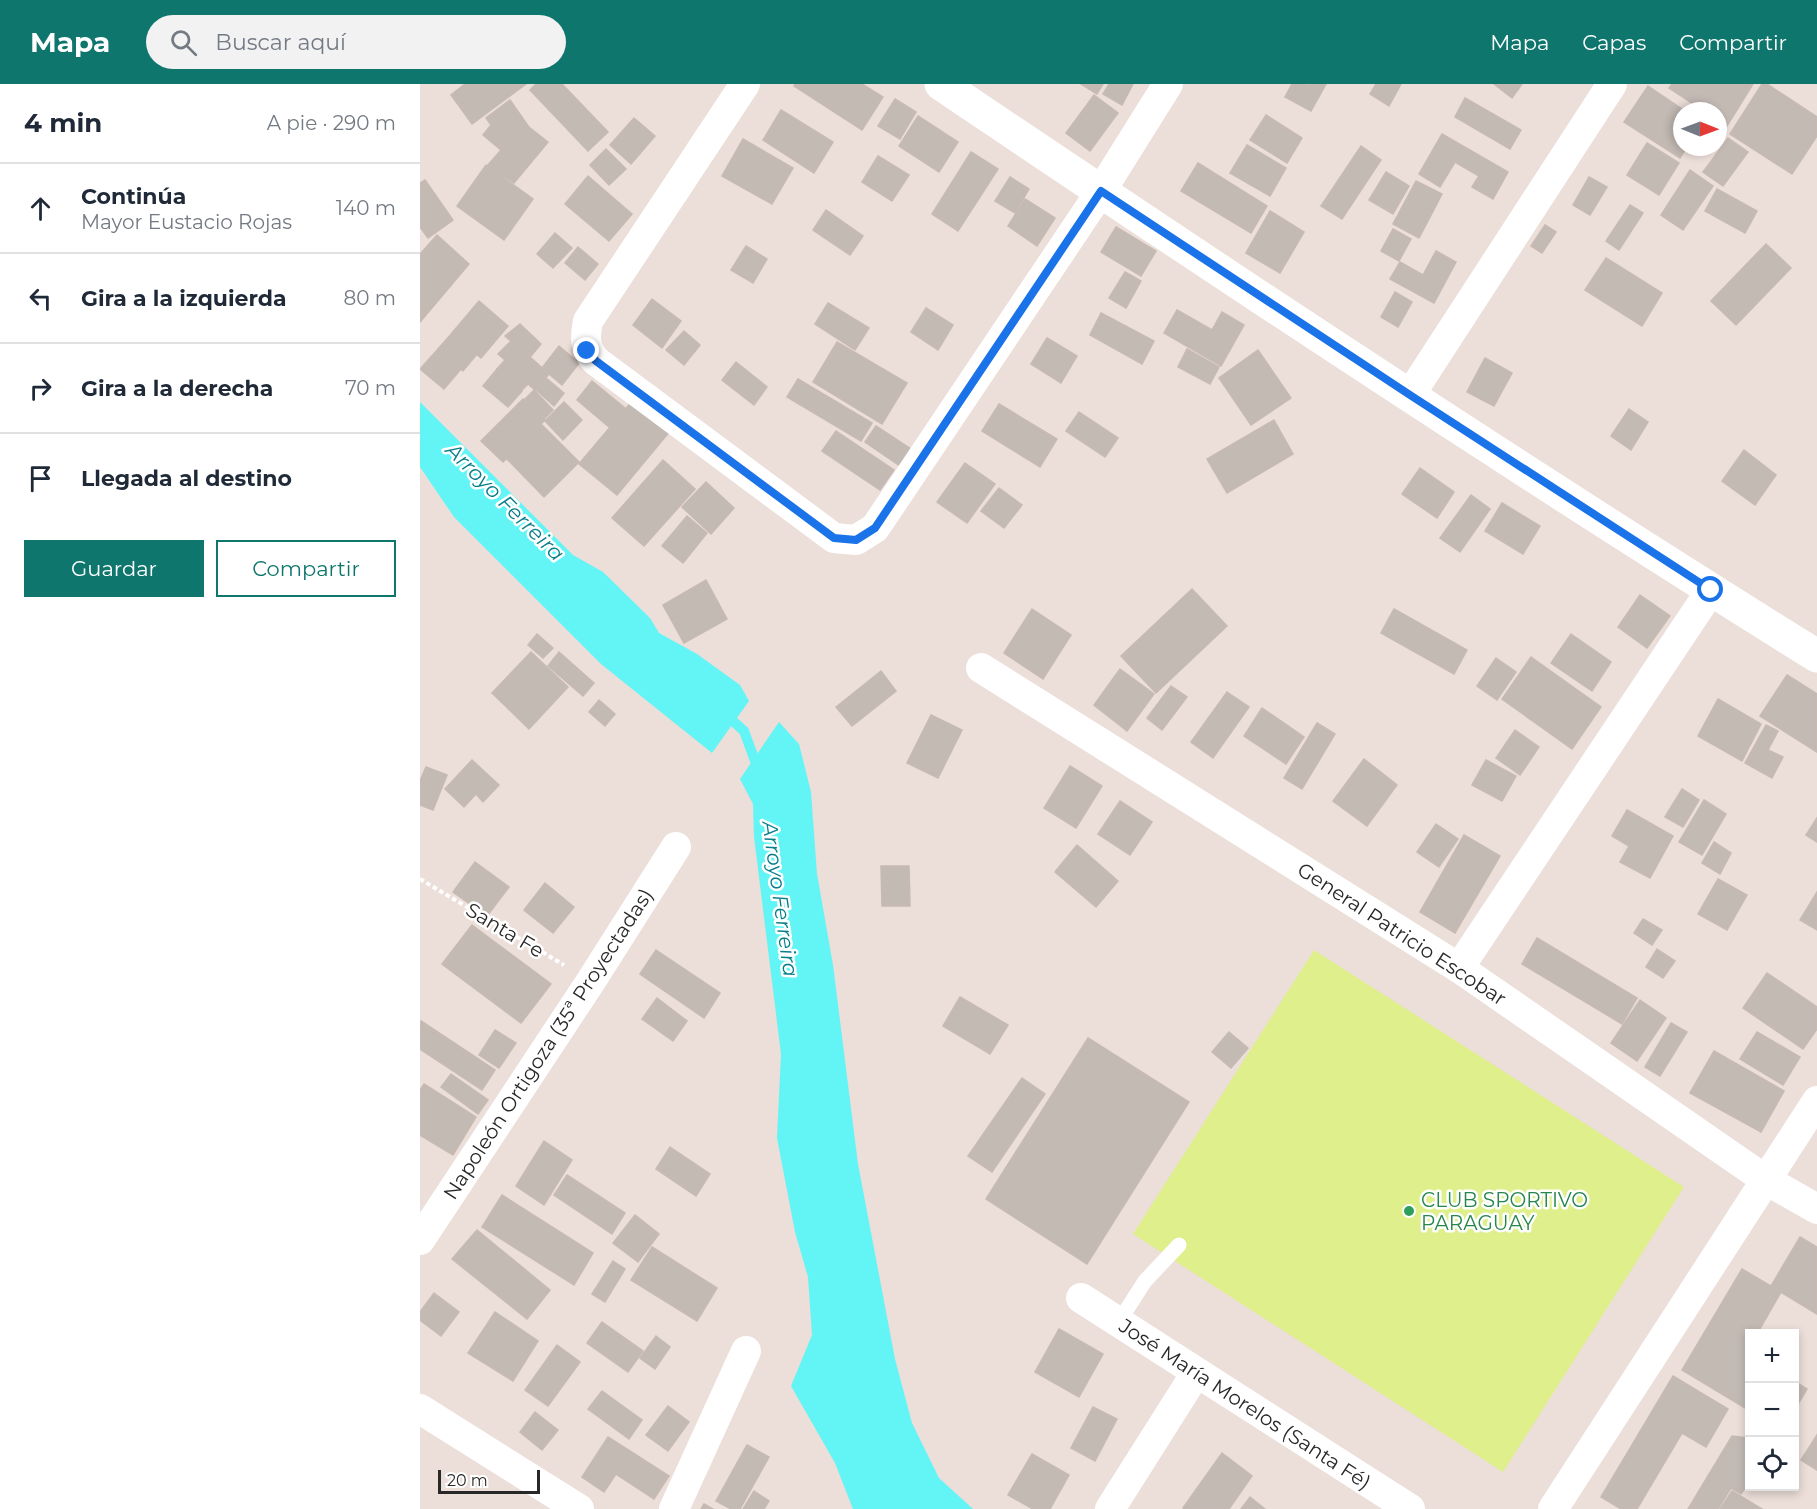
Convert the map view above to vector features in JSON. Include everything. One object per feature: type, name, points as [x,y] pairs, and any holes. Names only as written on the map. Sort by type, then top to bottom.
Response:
[{"type":"street","points":[[745,84],[597,305],[588,321],[587,351],[596,361],[834,538],[856,540],[875,528],[1101,191],[1168,84]]},
{"type":"street","points":[[941,84],[1410,395],[1817,656]]},
{"type":"street","points":[[1410,395],[1612,84]]},
{"type":"street","points":[[1459,968],[1711,590]]},
{"type":"street","name":"General Patricio Escobar","points":[[981,668],[1459,968],[1766,1180],[1817,1209]]},
{"type":"street","name":"Napoleón Ortigoza (35ª Proyectadas)","points":[[420,1240],[591,981],[676,847]]},
{"type":"street","points":[[1553,1509],[1817,1101]]},
{"type":"street","name":"José María Morelos (Santa Fé)","points":[[1081,1298],[1410,1509]]},
{"type":"street","points":[[674,1509],[746,1351]]},
{"type":"street","points":[[1110,1509],[1196,1373]]},
{"type":"street","points":[[420,1409],[579,1509]]},
{"type":"lane","points":[[1118,1323],[1145,1281],[1179,1245]]},
{"type":"path","name":"Santa Fe","points":[[420,879],[591,981]]},
{"type":"green space","name":"CLUB SPORTIVO PARAGUAY","points":[[1314,950],[1684,1187],[1503,1472],[1133,1234]]},
{"type":"water","points":[[420,402],[573,555],[603,572],[650,618],[659,633],[697,654],[740,685],[749,701],[712,753],[601,664],[454,517],[420,467]]},
{"type":"water","points":[[779,722],[799,744],[811,792],[817,874],[833,965],[858,1164],[895,1359],[912,1423],[939,1478],[973,1509],[853,1509],[835,1463],[791,1386],[812,1335],[808,1277],[795,1232],[777,1138],[781,1054],[754,837],[753,804],[740,779]]},
{"type":"building","points":[[465,84],[526,84],[472,124],[451,95]]},
{"type":"building","points":[[536,84],[562,84],[608,132],[588,151],[530,90]]},
{"type":"building","points":[[795,84],[862,84],[883,97],[862,130],[794,86]]},
{"type":"building","points":[[1081,84],[1103,84],[1097,94]]},
{"type":"building","points":[[1109,84],[1133,84],[1122,105],[1103,94]]},
{"type":"building","points":[[1292,84],[1326,84],[1311,111],[1285,97]]},
{"type":"building","points":[[1376,84],[1401,84],[1389,106],[1370,94]]},
{"type":"building","points":[[1494,84],[1522,84],[1512,98]]},
{"type":"building","points":[[1672,84],[1753,84],[1727,126],[1727,102],[1690,102],[1669,88]]},
{"type":"building","points":[[1762,84],[1767,84],[1817,117],[1817,136],[1792,174],[1730,134]]},
{"type":"building","points":[[1648,86],[1673,103],[1673,154],[1624,122]]},
{"type":"building","points":[[1094,95],[1118,113],[1090,151],[1066,133]]},
{"type":"building","points":[[1465,98],[1521,130],[1510,149],[1455,117]]},
{"type":"building","points":[[895,99],[916,112],[900,139],[878,126]]},
{"type":"building","points":[[510,100],[529,127],[501,150],[483,135],[491,125],[486,118]]},
{"type":"building","points":[[781,110],[833,142],[814,173],[763,140]]},
{"type":"building","points":[[1266,115],[1302,138],[1287,163],[1250,140]]},
{"type":"building","points":[[918,116],[958,142],[939,172],[899,146]]},
{"type":"building","points":[[634,118],[655,136],[631,164],[610,145]]},
{"type":"building","points":[[529,127],[548,142],[514,183],[487,166],[501,150]]},
{"type":"building","points":[[1442,134],[1508,172],[1493,199],[1472,187],[1479,176],[1455,162],[1440,187],[1419,174]]},
{"type":"building","points":[[743,139],[793,168],[772,204],[722,176]]},
{"type":"building","points":[[1727,139],[1748,152],[1723,186],[1703,172],[1715,156],[1727,156]]},
{"type":"building","points":[[1647,143],[1679,163],[1659,195],[1627,175]]},
{"type":"building","points":[[1247,145],[1286,168],[1270,196],[1230,173]]},
{"type":"building","points":[[1361,146],[1381,160],[1342,219],[1321,206]]},
{"type":"building","points":[[606,149],[626,169],[609,185],[590,165]]},
{"type":"building","points":[[971,152],[998,169],[958,231],[932,214]]},
{"type":"building","points":[[878,156],[909,175],[892,201],[862,182]]},
{"type":"building","points":[[1198,163],[1267,206],[1251,233],[1181,191]]},
{"type":"building","points":[[486,165],[533,199],[504,240],[457,206]]},
{"type":"building","points":[[1690,170],[1713,186],[1683,230],[1661,215]]},
{"type":"building","points":[[1386,172],[1409,186],[1393,214],[1369,200]]},
{"type":"building","points":[[588,176],[632,214],[609,241],[565,204]]},
{"type":"building","points":[[1010,177],[1029,189],[1015,213],[995,201]]},
{"type":"building","points":[[1589,177],[1607,187],[1590,215],[1573,205]]},
{"type":"building","points":[[425,180],[453,220],[428,238],[420,227],[420,183]]},
{"type":"building","points":[[1416,181],[1442,194],[1419,238],[1393,224]]},
{"type":"building","points":[[1717,189],[1757,211],[1745,233],[1705,211]]},
{"type":"building","points":[[1025,199],[1055,218],[1037,246],[1008,226]]},
{"type":"building","points":[[1630,205],[1643,213],[1619,250],[1606,241]]},
{"type":"building","points":[[826,210],[863,236],[850,255],[813,230]]},
{"type":"building","points":[[1270,211],[1304,232],[1280,273],[1246,253]]},
{"type":"building","points":[[1545,225],[1556,232],[1542,253],[1531,246]]},
{"type":"building","points":[[1116,227],[1156,251],[1141,276],[1101,252]]},
{"type":"building","points":[[1393,229],[1411,239],[1399,261],[1381,251]]},
{"type":"building","points":[[555,233],[572,248],[553,268],[537,254]]},
{"type":"building","points":[[437,235],[469,264],[420,322],[420,254]]},
{"type":"building","points":[[1766,244],[1791,268],[1736,325],[1711,301]]},
{"type":"building","points":[[746,246],[767,259],[753,283],[731,270]]},
{"type":"building","points":[[578,247],[598,264],[585,280],[565,263]]},
{"type":"building","points":[[1436,251],[1456,262],[1434,303],[1390,279],[1400,262],[1423,275]]},
{"type":"building","points":[[1606,258],[1662,293],[1642,326],[1585,290]]},
{"type":"building","points":[[1125,272],[1141,281],[1126,308],[1109,298]]},
{"type":"building","points":[[1395,292],[1412,302],[1398,327],[1381,317]]},
{"type":"building","points":[[652,299],[681,321],[662,348],[633,325]]},
{"type":"building","points":[[479,301],[508,326],[481,358],[452,333]]},
{"type":"building","points":[[828,303],[869,328],[855,350],[815,324]]},
{"type":"building","points":[[926,308],[953,325],[938,350],[911,332]]},
{"type":"building","points":[[1177,310],[1212,330],[1222,312],[1244,325],[1221,366],[1164,333]]},
{"type":"building","points":[[1101,313],[1154,341],[1142,364],[1090,335]]},
{"type":"building","points":[[520,324],[541,344],[511,380],[497,369],[505,360],[498,354],[511,341],[505,336]]},
{"type":"building","points":[[684,331],[700,345],[684,365],[666,350]]},
{"type":"building","points":[[452,333],[477,354],[463,371],[438,349]]},
{"type":"building","points":[[1047,338],[1077,356],[1061,383],[1031,364]]},
{"type":"building","points":[[837,342],[907,383],[882,424],[813,382]]},
{"type":"building","points":[[559,346],[579,363],[562,385],[542,368]]},
{"type":"building","points":[[438,349],[461,369],[444,389],[420,369]]},
{"type":"building","points":[[1187,349],[1219,367],[1210,384],[1178,367]]},
{"type":"building","points":[[1258,350],[1291,398],[1251,425],[1219,378]]},
{"type":"building","points":[[530,357],[549,374],[535,390],[528,384],[522,390],[511,380]]},
{"type":"building","points":[[1485,358],[1512,373],[1494,406],[1467,392]]},
{"type":"building","points":[[736,362],[767,387],[754,405],[722,380]]},
{"type":"building","points":[[497,369],[522,391],[508,407],[483,386]]},
{"type":"building","points":[[546,378],[564,393],[554,406],[536,390]]},
{"type":"building","points":[[798,379],[872,423],[861,441],[787,397]]},
{"type":"building","points":[[592,381],[625,408],[609,427],[577,400]]},
{"type":"building","points":[[534,390],[553,410],[543,420],[524,400]]},
{"type":"building","points":[[523,399],[545,420],[503,462],[481,441]]},
{"type":"building","points":[[633,400],[670,431],[617,495],[579,464]]},
{"type":"building","points":[[564,402],[582,420],[563,440],[545,421]]},
{"type":"building","points":[[999,404],[1057,439],[1040,467],[982,431]]},
{"type":"building","points":[[1629,409],[1648,422],[1631,450],[1611,436]]},
{"type":"building","points":[[1079,412],[1118,438],[1105,457],[1066,431]]},
{"type":"building","points":[[1274,420],[1293,454],[1227,493],[1207,459]]},
{"type":"building","points":[[541,424],[579,462],[544,497],[507,459]]},
{"type":"building","points":[[876,426],[911,449],[900,466],[865,442]]},
{"type":"building","points":[[836,431],[894,470],[880,490],[822,451]]},
{"type":"building","points":[[1744,450],[1776,475],[1755,505],[1722,481]]},
{"type":"building","points":[[663,460],[695,489],[644,546],[612,518]]},
{"type":"building","points":[[965,463],[995,484],[967,523],[937,502]]},
{"type":"building","points":[[1420,468],[1454,492],[1437,518],[1402,494]]},
{"type":"building","points":[[706,482],[734,508],[711,534],[682,507]]},
{"type":"building","points":[[999,488],[1022,505],[1004,528],[981,511]]},
{"type":"building","points":[[1471,495],[1490,509],[1460,552],[1440,538]]},
{"type":"building","points":[[1502,503],[1540,526],[1523,554],[1485,531]]},
{"type":"building","points":[[687,516],[707,533],[683,563],[662,546]]},
{"type":"building","points":[[706,580],[727,619],[684,643],[663,605]]},
{"type":"building","points":[[1192,589],[1227,626],[1156,693],[1121,656]]},
{"type":"building","points":[[1640,595],[1670,616],[1647,648],[1618,627]]},
{"type":"building","points":[[1032,609],[1071,635],[1043,679],[1004,653]]},
{"type":"building","points":[[1394,609],[1467,650],[1454,674],[1381,633]]},
{"type":"building","points":[[537,634],[553,648],[543,658],[528,645]]},
{"type":"building","points":[[1571,634],[1611,662],[1592,691],[1551,663]]},
{"type":"building","points":[[531,652],[568,687],[529,729],[492,693]]},
{"type":"building","points":[[559,652],[594,683],[583,696],[548,666]]},
{"type":"building","points":[[1531,657],[1601,707],[1572,749],[1502,699]]},
{"type":"building","points":[[1496,658],[1516,672],[1497,700],[1477,686]]},
{"type":"building","points":[[1120,669],[1154,694],[1127,731],[1094,705]]},
{"type":"building","points":[[881,671],[896,691],[852,726],[836,707]]},
{"type":"building","points":[[1787,675],[1817,694],[1817,752],[1760,716]]},
{"type":"building","points":[[1171,686],[1187,697],[1162,730],[1147,718]]},
{"type":"building","points":[[1227,692],[1249,707],[1213,758],[1191,742]]},
{"type":"building","points":[[1718,699],[1761,724],[1742,761],[1698,736]]},
{"type":"building","points":[[599,700],[615,714],[605,726],[589,712]]},
{"type":"building","points":[[1262,708],[1304,737],[1286,764],[1244,736]]},
{"type":"building","points":[[931,715],[962,730],[938,778],[907,763]]},
{"type":"building","points":[[1317,723],[1335,734],[1302,789],[1284,778]]},
{"type":"building","points":[[1766,725],[1778,731],[1768,750],[1783,757],[1772,778],[1745,763]]},
{"type":"building","points":[[1515,730],[1539,747],[1520,775],[1496,758]]},
{"type":"building","points":[[1364,759],[1397,785],[1367,826],[1333,801]]},
{"type":"building","points":[[472,760],[499,785],[483,802],[476,794],[464,807],[445,789]]},
{"type":"building","points":[[1486,760],[1516,776],[1502,801],[1472,785]]},
{"type":"building","points":[[1070,766],[1102,786],[1076,828],[1044,808]]},
{"type":"building","points":[[426,767],[447,775],[433,810],[420,805],[420,781]]},
{"type":"building","points":[[1682,789],[1699,800],[1683,827],[1665,817]]},
{"type":"building","points":[[1704,800],[1726,814],[1702,855],[1679,842]]},
{"type":"building","points":[[1120,801],[1152,822],[1130,855],[1098,834]]},
{"type":"building","points":[[1627,810],[1673,836],[1650,878],[1620,862],[1629,846],[1612,836]]},
{"type":"building","points":[[1817,818],[1817,842],[1806,835]]},
{"type":"building","points":[[1436,824],[1458,839],[1439,867],[1417,852]]},
{"type":"building","points":[[1464,835],[1500,856],[1455,933],[1420,912]]},
{"type":"building","points":[[1714,842],[1731,853],[1720,874],[1702,863]]},
{"type":"building","points":[[1077,845],[1118,881],[1096,907],[1055,872]]},
{"type":"building","points":[[475,862],[509,887],[487,916],[453,892]]},
{"type":"building","points":[[881,866],[909,866],[910,906],[882,906]]},
{"type":"building","points":[[1718,879],[1747,895],[1727,930],[1698,914]]},
{"type":"building","points":[[545,883],[574,907],[553,933],[524,910]]},
{"type":"building","points":[[1817,892],[1817,930],[1800,920]]},
{"type":"building","points":[[1643,919],[1662,930],[1652,945],[1634,933]]},
{"type":"building","points":[[472,925],[551,984],[521,1023],[442,964]]},
{"type":"building","points":[[1537,938],[1637,998],[1622,1024],[1522,964]]},
{"type":"building","points":[[1657,949],[1675,961],[1663,978],[1646,967]]},
{"type":"building","points":[[656,950],[720,993],[704,1018],[640,974]]},
{"type":"building","points":[[1767,973],[1817,1007],[1817,1029],[1803,1049],[1743,1008]]},
{"type":"building","points":[[960,997],[1008,1025],[990,1054],[943,1026]]},
{"type":"building","points":[[657,998],[687,1021],[673,1041],[642,1019]]},
{"type":"building","points":[[1640,1000],[1666,1018],[1637,1061],[1611,1043]]},
{"type":"building","points":[[421,1021],[495,1070],[482,1090],[420,1049]]},
{"type":"building","points":[[1671,1023],[1687,1032],[1660,1076],[1645,1067]]},
{"type":"building","points":[[495,1030],[516,1043],[499,1068],[479,1055]]},
{"type":"building","points":[[1229,1032],[1248,1048],[1231,1068],[1212,1052]]},
{"type":"building","points":[[1757,1032],[1800,1057],[1783,1085],[1740,1059]]},
{"type":"building","points":[[1088,1038],[1189,1102],[1087,1264],[986,1199]]},
{"type":"building","points":[[1714,1051],[1784,1091],[1761,1132],[1690,1093]]},
{"type":"building","points":[[451,1074],[488,1100],[478,1114],[441,1087]]},
{"type":"building","points":[[1022,1078],[1045,1094],[992,1172],[968,1156]]},
{"type":"building","points":[[424,1084],[476,1117],[453,1155],[420,1135],[420,1090]]},
{"type":"building","points":[[544,1141],[572,1160],[544,1205],[516,1186]]},
{"type":"building","points":[[670,1147],[710,1174],[696,1196],[656,1169]]},
{"type":"building","points":[[567,1175],[625,1213],[612,1234],[554,1195]]},
{"type":"building","points":[[502,1195],[593,1253],[574,1285],[482,1227]]},
{"type":"building","points":[[635,1215],[659,1234],[638,1262],[613,1243]]},
{"type":"building","points":[[477,1230],[550,1290],[527,1319],[452,1259]]},
{"type":"building","points":[[1800,1237],[1817,1247],[1817,1314],[1771,1286]]},
{"type":"building","points":[[652,1247],[717,1288],[697,1321],[631,1280]]},
{"type":"building","points":[[613,1261],[625,1269],[605,1302],[592,1294]]},
{"type":"building","points":[[1742,1269],[1781,1292],[1760,1329],[1745,1329],[1745,1408],[1682,1370]]},
{"type":"building","points":[[434,1293],[459,1312],[441,1336],[420,1320],[420,1312]]},
{"type":"building","points":[[495,1312],[538,1341],[513,1381],[468,1353]]},
{"type":"building","points":[[602,1322],[643,1351],[628,1372],[587,1343]]},
{"type":"building","points":[[1059,1329],[1103,1354],[1079,1397],[1035,1372]]},
{"type":"building","points":[[656,1336],[670,1347],[655,1369],[640,1358]]},
{"type":"building","points":[[557,1345],[580,1362],[548,1406],[525,1390]]},
{"type":"building","points":[[1673,1376],[1728,1409],[1706,1447],[1682,1433],[1637,1509],[1621,1509],[1601,1497]]},
{"type":"building","points":[[1799,1384],[1807,1389],[1799,1403]]},
{"type":"building","points":[[602,1391],[642,1420],[629,1439],[588,1409]]},
{"type":"building","points":[[668,1406],[689,1422],[668,1451],[646,1435]]},
{"type":"building","points":[[1093,1407],[1117,1419],[1095,1461],[1071,1448]]},
{"type":"building","points":[[535,1412],[558,1430],[542,1450],[520,1432]]},
{"type":"building","points":[[1817,1435],[1817,1470],[1801,1460]]},
{"type":"building","points":[[1732,1436],[1745,1438],[1745,1488],[1741,1494],[1731,1488],[1718,1509],[1688,1509]]},
{"type":"building","points":[[608,1437],[669,1476],[654,1499],[616,1474],[604,1492],[582,1477]]},
{"type":"building","points":[[747,1445],[769,1457],[740,1509],[731,1509],[716,1501]]},
{"type":"building","points":[[1222,1453],[1252,1476],[1229,1509],[1184,1509],[1183,1508]]},
{"type":"building","points":[[1032,1454],[1069,1475],[1050,1509],[1033,1509],[1008,1495]]},
{"type":"building","points":[[754,1491],[769,1501],[764,1509],[743,1509]]},
{"type":"building","points":[[1732,1491],[1762,1509],[1720,1509]]},
{"type":"building","points":[[1250,1497],[1265,1509],[1241,1509]]},
{"type":"building","points":[[704,1504],[713,1509],[701,1509]]},
{"type":"waterway","name":"Arroyo Ferreira","points":[[724,713],[744,731],[758,769]]},
{"type":"place","name":"CLUB SPORTIVO PARAGUAY","points":[[1409,1211]]},
{"type":"route","points":[[587,351],[596,361],[834,538],[856,540],[875,528],[1101,191],[1711,590]]}]
